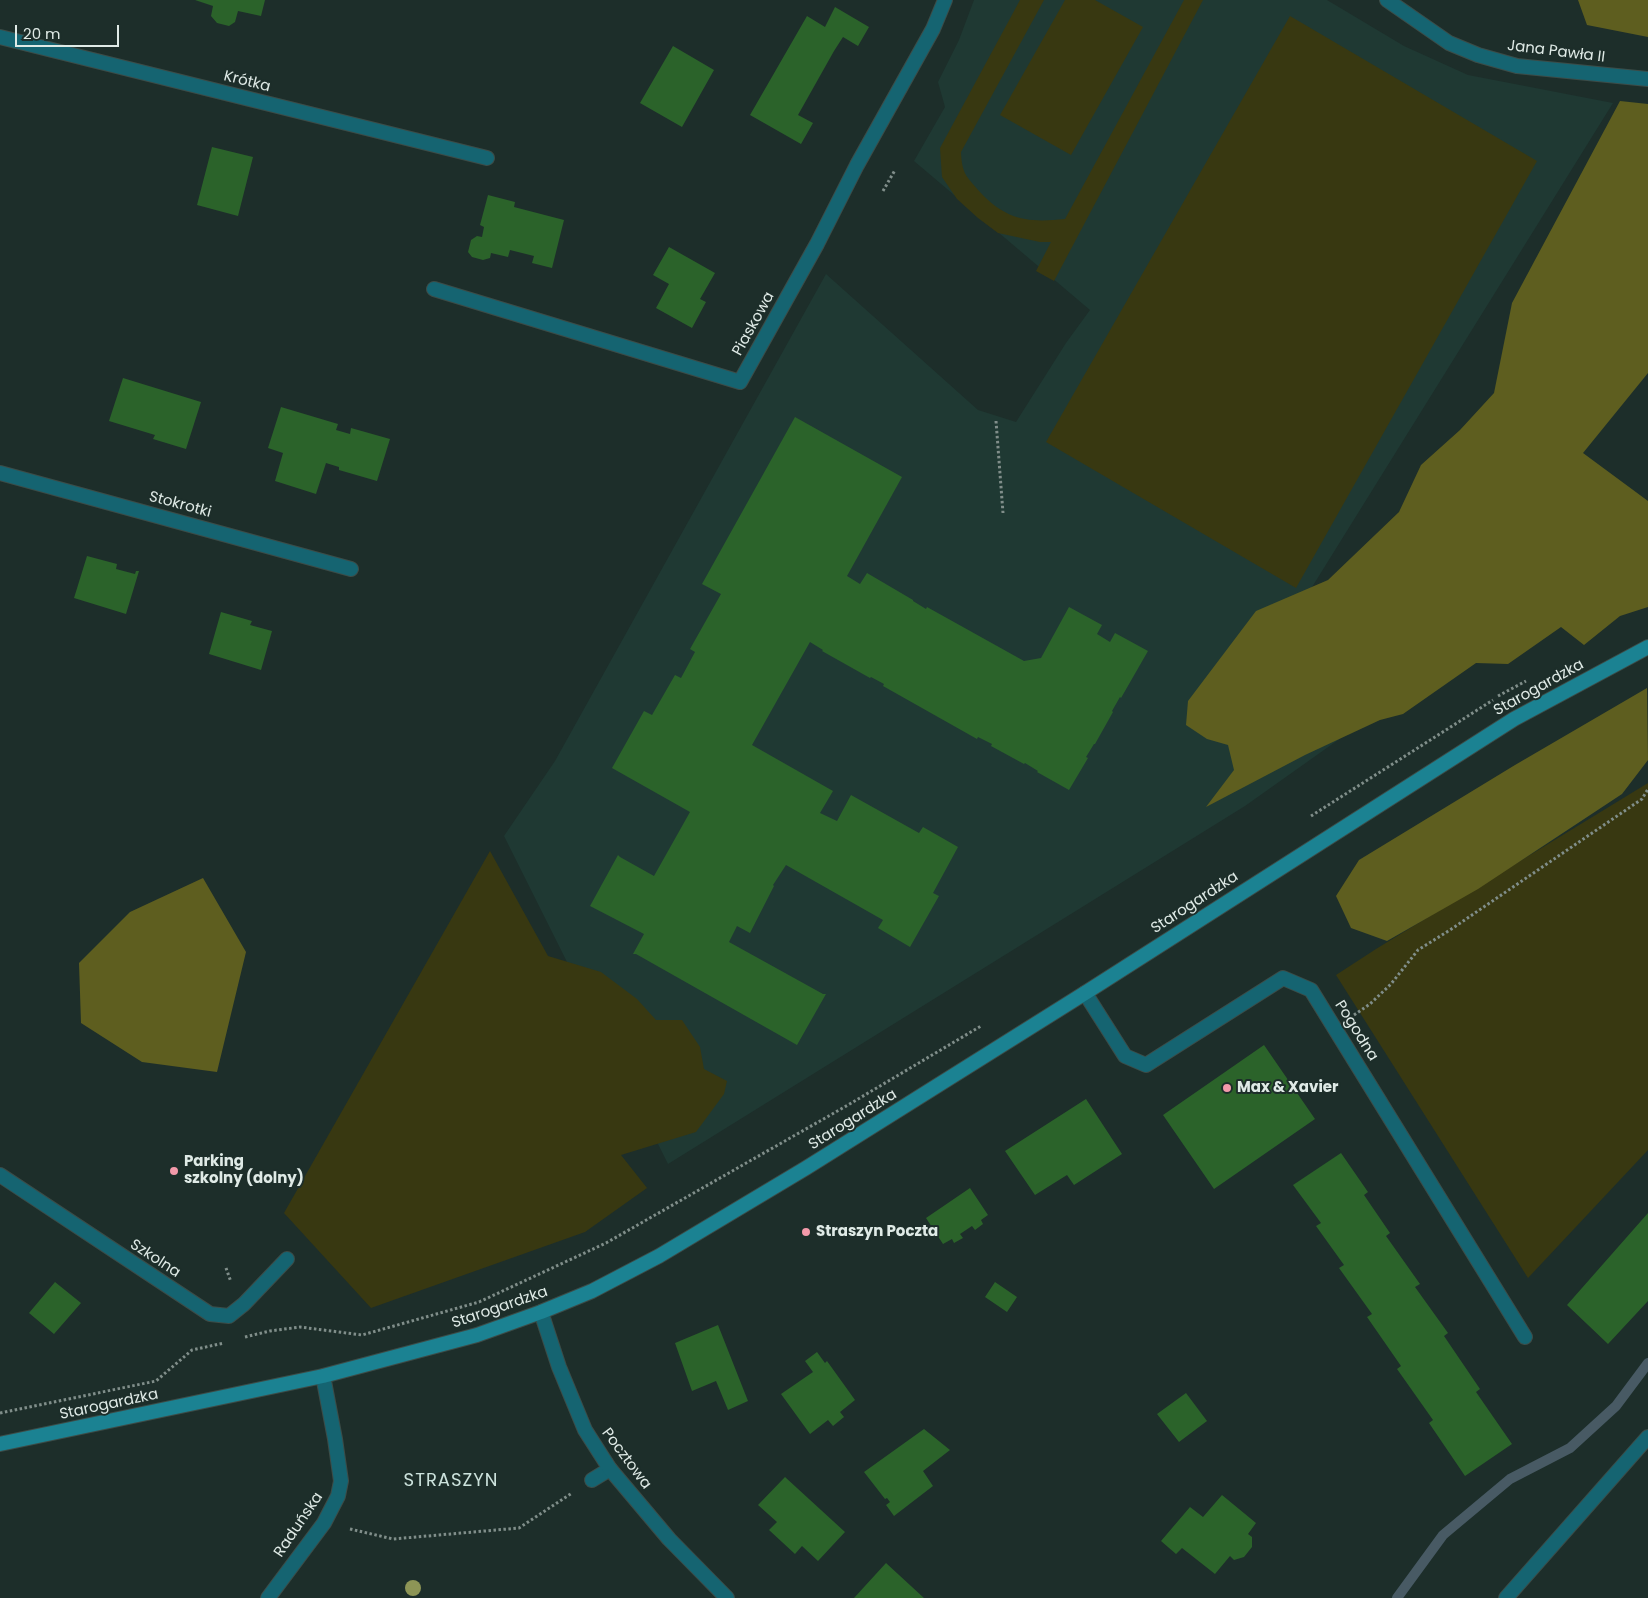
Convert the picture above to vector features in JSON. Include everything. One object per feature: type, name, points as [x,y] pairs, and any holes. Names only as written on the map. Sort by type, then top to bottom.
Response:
[{"type":"main road","name":"Starogardzka","points":[[0,1444],[323,1376],[477,1335],[592,1291],[683,1242],[806,1168],[1085,993],[1514,719],[1648,647]]},
{"type":"street","name":"Piaskowa","points":[[434,289],[740,382],[933,29],[945,0]]},
{"type":"street","name":"Jana Pawła II","points":[[1387,0],[1449,43],[1478,56],[1517,66],[1648,79]]},
{"type":"street","name":"Krótka","points":[[0,37],[487,158]]},
{"type":"street","name":"Stokrotki","points":[[0,473],[351,569]]},
{"type":"street","name":"Pogodna","points":[[1085,993],[1125,1056],[1146,1065],[1284,978],[1311,990],[1525,1337]]},
{"type":"street","name":"Szkolna","points":[[0,1175],[210,1314],[229,1316],[244,1304],[287,1259]]},
{"type":"street","name":"Pocztowa","points":[[541,1312],[559,1367],[585,1430],[610,1469],[669,1539],[727,1598]]},
{"type":"street","name":"Raduńska","points":[[268,1598],[324,1523],[338,1496],[341,1481],[336,1439],[323,1376]]},
{"type":"street","points":[[1506,1598],[1648,1437]]},
{"type":"street","points":[[592,1480],[610,1469]]},
{"type":"path","points":[[883,191],[894,170]]},
{"type":"path","points":[[996,421],[1002,513]]},
{"type":"path","points":[[1306,819],[1506,691],[1533,678]]},
{"type":"path","points":[[1335,1028],[1370,1004],[1391,984],[1418,950],[1642,799],[1648,789]]},
{"type":"path","points":[[244,1338],[270,1331],[300,1327],[362,1335],[479,1302],[606,1244],[981,1026]]},
{"type":"path","points":[[467,1305],[469,1312]]},
{"type":"path","points":[[0,1413],[156,1381],[192,1350],[227,1342]]},
{"type":"path","points":[[348,1528],[394,1539],[519,1528],[592,1480]]},
{"type":"shaded area","points":[[974,0],[1327,0],[1404,46],[1468,75],[1613,103],[1276,645],[1355,728],[1245,806],[668,1164],[504,836],[555,761],[826,274],[978,410],[1016,422],[1066,343],[1090,310],[914,161],[945,107],[938,82],[959,40]]},
{"type":"shaded area","points":[[1020,0],[1044,0],[961,152],[962,159],[968,178],[999,209],[1018,218],[1052,220],[1065,219],[1184,0],[1203,0],[1054,281],[1036,271],[1051,242],[1040,242],[998,233],[957,199],[942,177],[940,148]]},
{"type":"shaded area","points":[[1065,0],[1095,0],[1143,27],[1071,155],[1000,115]]},
{"type":"shaded area","points":[[1578,0],[1648,0],[1648,37],[1587,25]]},
{"type":"shaded area","points":[[1290,16],[1537,161],[1296,588],[1046,442]]},
{"type":"shaded area","points":[[1620,101],[1648,104],[1648,373],[1583,453],[1648,501],[1648,607],[1620,616],[1584,645],[1561,627],[1508,664],[1476,663],[1403,714],[1380,720],[1305,755],[1206,807],[1234,770],[1228,745],[1207,739],[1186,725],[1188,701],[1256,611],[1328,580],[1399,512],[1421,465],[1460,430],[1494,393],[1512,303]]},
{"type":"shaded area","points":[[1647,688],[1648,760],[1622,794],[1478,889],[1387,941],[1351,928],[1336,896],[1359,860],[1515,765]]},
{"type":"shaded area","points":[[1648,783],[1648,1150],[1528,1278],[1336,975]]},
{"type":"shaded area","points":[[490,851],[548,956],[601,972],[637,999],[656,1020],[682,1020],[700,1047],[704,1069],[727,1081],[724,1094],[696,1132],[621,1155],[647,1188],[585,1232],[371,1308],[284,1213]]},
{"type":"shaded area","points":[[203,878],[246,952],[217,1072],[142,1062],[81,1023],[79,963],[130,912]]},
{"type":"building","points":[[195,0],[265,0],[261,16],[238,11],[235,22],[229,26],[217,23],[211,16],[213,6]]},
{"type":"building","points":[[835,7],[869,27],[858,46],[843,37],[834,51],[798,115],[813,123],[801,144],[750,115],[807,16],[825,27]]},
{"type":"building","points":[[673,46],[714,70],[682,127],[640,103]]},
{"type":"building","points":[[212,147],[253,157],[238,216],[197,205]]},
{"type":"building","points":[[488,195],[515,202],[514,207],[564,220],[552,268],[532,263],[534,256],[510,250],[508,257],[491,253],[490,258],[483,260],[472,257],[468,252],[471,240],[477,236],[482,237],[484,227],[480,225]]},
{"type":"building","points":[[669,247],[715,273],[700,299],[706,302],[692,328],[656,308],[669,284],[653,275]]},
{"type":"building","points":[[123,378],[201,402],[186,449],[153,439],[155,435],[109,421]]},
{"type":"building","points":[[281,407],[338,424],[336,430],[350,434],[351,428],[390,439],[377,481],[339,470],[339,467],[326,463],[316,494],[275,481],[283,453],[268,448]]},
{"type":"building","points":[[795,417],[902,477],[847,576],[860,584],[867,573],[926,609],[927,607],[1024,661],[1041,658],[1069,607],[1102,625],[1097,634],[1110,642],[1115,633],[1148,651],[1112,711],[1069,790],[1025,763],[991,746],[992,744],[978,737],[977,739],[883,686],[884,684],[822,651],[810,642],[752,745],[833,791],[820,813],[837,821],[851,795],[919,833],[923,827],[958,847],[933,893],[939,896],[910,947],[878,928],[883,920],[786,865],[773,885],[750,933],[737,926],[729,942],[826,994],[797,1045],[633,954],[644,934],[590,906],[618,855],[654,876],[690,812],[612,768],[644,711],[652,715],[675,675],[681,678],[695,652],[690,649],[721,594],[702,584]]},
{"type":"building","points":[[87,556],[117,564],[116,569],[135,574],[136,571],[139,571],[126,614],[74,598]]},
{"type":"building","points":[[221,612],[252,621],[250,625],[272,631],[261,670],[209,654]]},
{"type":"building","points":[[1264,1045],[1315,1119],[1214,1189],[1163,1115]]},
{"type":"building","points":[[1086,1099],[1122,1154],[1074,1185],[1067,1175],[1035,1195],[1005,1151]]},
{"type":"building","points":[[1341,1153],[1368,1192],[1364,1195],[1390,1233],[1386,1236],[1420,1284],[1415,1287],[1448,1333],[1444,1336],[1480,1389],[1476,1392],[1512,1444],[1465,1476],[1429,1423],[1433,1420],[1397,1369],[1401,1366],[1367,1317],[1372,1314],[1339,1268],[1344,1265],[1316,1226],[1321,1223],[1293,1185]]},
{"type":"building","points":[[970,1188],[988,1215],[981,1220],[983,1224],[975,1230],[972,1226],[960,1234],[963,1238],[954,1243],[952,1239],[943,1244],[926,1218]]},
{"type":"building","points":[[1648,1213],[1648,1301],[1608,1344],[1567,1305]]},
{"type":"building","points":[[55,1282],[81,1303],[54,1334],[29,1313]]},
{"type":"building","points":[[995,1282],[1017,1297],[1007,1312],[985,1297]]},
{"type":"building","points":[[718,1325],[748,1401],[728,1410],[716,1381],[692,1391],[675,1343]]},
{"type":"building","points":[[817,1352],[825,1363],[827,1361],[855,1400],[840,1412],[844,1417],[833,1426],[828,1420],[810,1434],[781,1394],[813,1372],[805,1361]]},
{"type":"building","points":[[1186,1393],[1207,1421],[1179,1442],[1157,1414]]},
{"type":"building","points":[[924,1429],[950,1450],[923,1471],[933,1486],[894,1516],[886,1505],[890,1502],[887,1498],[885,1499],[864,1472]]},
{"type":"building","points":[[785,1477],[845,1532],[818,1561],[802,1546],[795,1554],[769,1530],[777,1522],[758,1505]]},
{"type":"building","points":[[1222,1495],[1256,1523],[1248,1534],[1252,1537],[1252,1547],[1244,1557],[1234,1560],[1230,1556],[1215,1574],[1182,1548],[1176,1554],[1161,1541],[1190,1507],[1203,1517]]},
{"type":"building","points":[[886,1563],[924,1598],[854,1598]]},
{"type":"waterway","points":[[1397,1598],[1443,1535],[1510,1479],[1570,1448],[1616,1406],[1648,1363]]},
{"type":"place","name":"Max & Xavier","points":[[1227,1088]]},
{"type":"place","name":"Parking szkolny (dolny)","points":[[174,1171]]},
{"type":"place","name":"Straszyn Poczta","points":[[806,1232]]},
{"type":"district","name":"STRASZYN","points":[[451,1481]]}]
